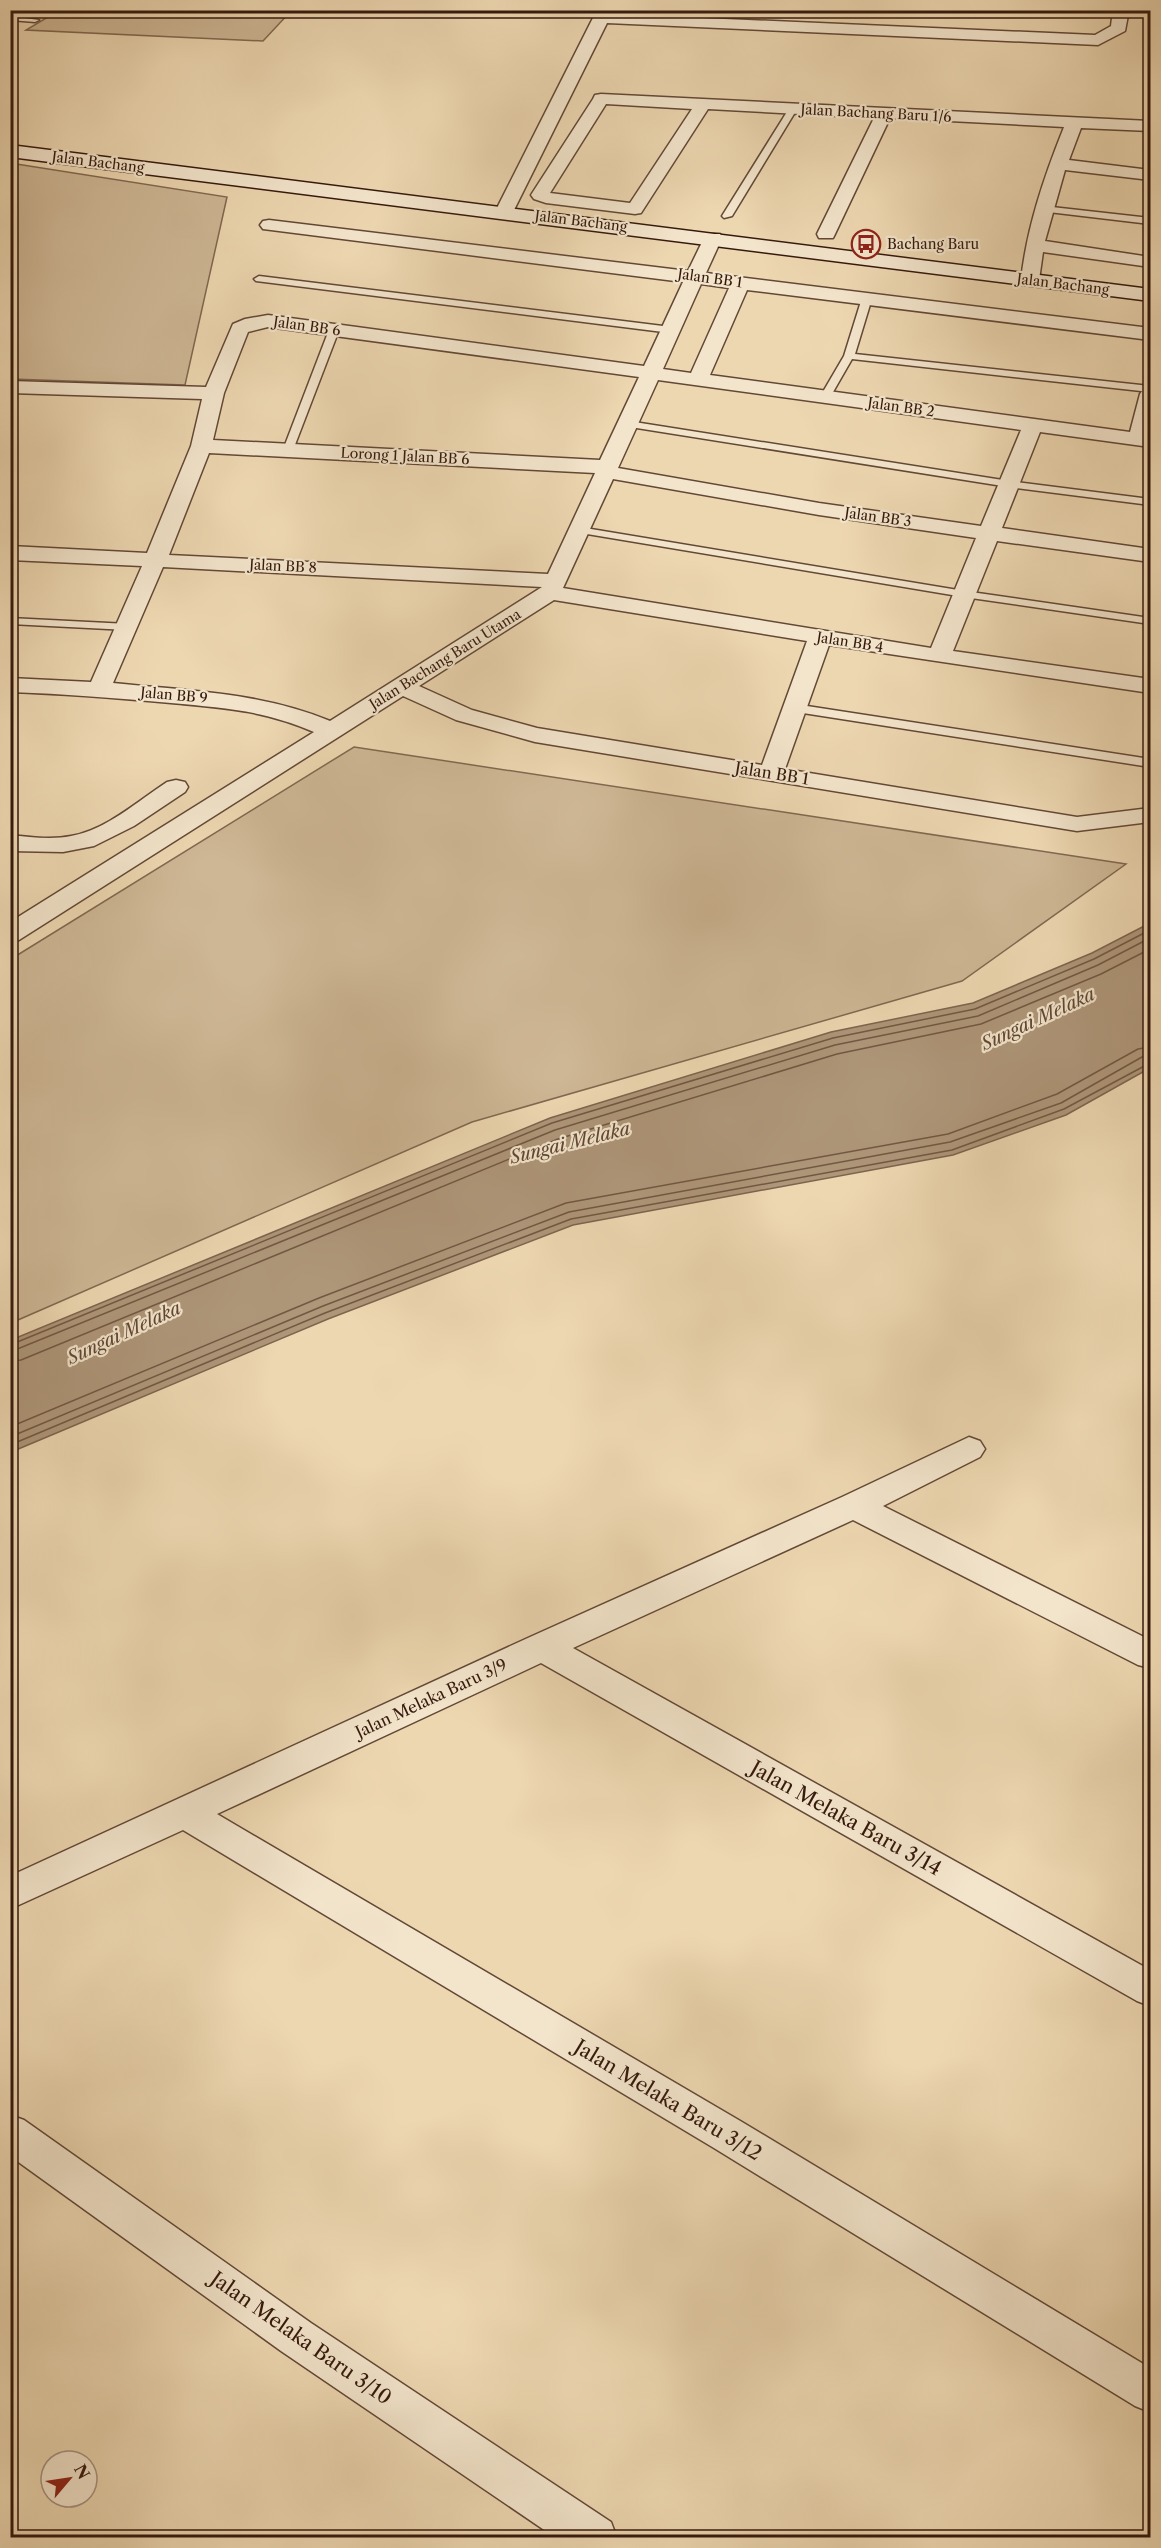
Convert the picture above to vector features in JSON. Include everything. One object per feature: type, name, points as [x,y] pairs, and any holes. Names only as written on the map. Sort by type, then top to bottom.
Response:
[{"type":"street","points":[[767,26],[773,10]]},
{"type":"street","points":[[504,212],[603,14],[767,26],[945,28],[1098,40],[1119,28],[1121,10]]},
{"type":"street","name":"Jalan Bachang Baru 1/6","points":[[703,104],[635,208],[542,197],[542,191],[601,99],[703,104],[793,110],[1074,124],[1150,126]]},
{"type":"street","points":[[826,234],[884,114]]},
{"type":"street","points":[[1030,280],[1033,245],[1043,209],[1074,124]]},
{"type":"street","name":"Jalan Bachang","points":[[10,151],[1150,295]]},
{"type":"street","points":[[1058,164],[1150,175]]},
{"type":"street","name":"Jalan BB 1","points":[[270,225],[1150,334]]},
{"type":"street","points":[[553,587],[713,238]]},
{"type":"street","points":[[1033,245],[1150,262]]},
{"type":"street","points":[[699,378],[741,283]]},
{"type":"street","name":"Jalan BB 6","points":[[99,689],[128,627],[201,446],[214,393],[240,328],[252,323],[268,321],[652,372]]},
{"type":"street","name":"Jalan BB 2","points":[[652,372],[1144,440]]},
{"type":"street","points":[[10,387],[214,393]]},
{"type":"street","points":[[1144,440],[1150,392]]},
{"type":"street","points":[[939,656],[1033,425]]},
{"type":"street","name":"Lorong 1 Jalan BB 6","points":[[201,446],[607,470]]},
{"type":"street","name":"Jalan BB 3","points":[[607,470],[819,509],[1150,556]]},
{"type":"street","name":"Jalan BB 8","points":[[10,553],[156,560],[553,587]]},
{"type":"street","name":"Jalan BB 4","points":[[553,587],[820,637],[1150,686]]},
{"type":"street","name":"Jalan Bachang Baru Utama","points":[[10,934],[401,687],[553,587]]},
{"type":"street","points":[[771,773],[820,637]]},
{"type":"street","name":"Jalan BB 9","points":[[10,685],[99,689],[253,704],[332,730]]},
{"type":"street","name":"Jalan BB 1","points":[[401,687],[464,715],[535,735],[1077,824],[1150,815]]},
{"type":"street","points":[[10,843],[47,846],[72,844],[100,834],[176,787]]},
{"type":"street","name":"Jalan Melaka Baru 3/9","points":[[10,1893],[542,1647],[854,1506],[969,1449]]},
{"type":"street","points":[[854,1506],[1150,1655]]},
{"type":"street","name":"Jalan Melaka Baru 3/14","points":[[542,1647],[1150,1989]]},
{"type":"street","name":"Jalan Melaka Baru 3/12","points":[[184,1812],[717,2129],[1150,2391]]},
{"type":"street","name":"Jalan Melaka Baru 3/10","points":[[10,2133],[296,2337],[595,2538]]},
{"type":"lane","points":[[10,18],[35,20]]},
{"type":"lane","points":[[727,216],[793,110]]},
{"type":"lane","points":[[1043,209],[1150,221]]},
{"type":"lane","points":[[259,279],[671,330]]},
{"type":"lane","points":[[825,397],[849,356],[867,298]]},
{"type":"lane","points":[[288,450],[334,330]]},
{"type":"lane","points":[[849,356],[1150,392]]},
{"type":"lane","points":[[628,424],[1009,484],[1150,502]]},
{"type":"lane","points":[[579,530],[964,594],[1150,621]]},
{"type":"lane","points":[[10,621],[128,627]]},
{"type":"lane","points":[[794,708],[1150,763]]},
{"type":"shaded area","points":[[58,11],[291,11],[263,41],[26,30]]},
{"type":"shaded area","points":[[10,163],[227,197],[185,385],[11,379]]},
{"type":"shaded area","points":[[354,747],[1126,864],[962,981],[472,1122],[11,1323],[11,959]]},
{"type":"water","name":"Sungai Melaka","points":[[1150,923],[1150,1068],[1066,1115],[953,1155],[573,1225],[328,1319],[11,1452],[11,1340],[550,1118],[831,1032],[973,1003],[1092,953]]},
{"type":"place","name":"Bachang Baru","points":[[866,244]]}]
